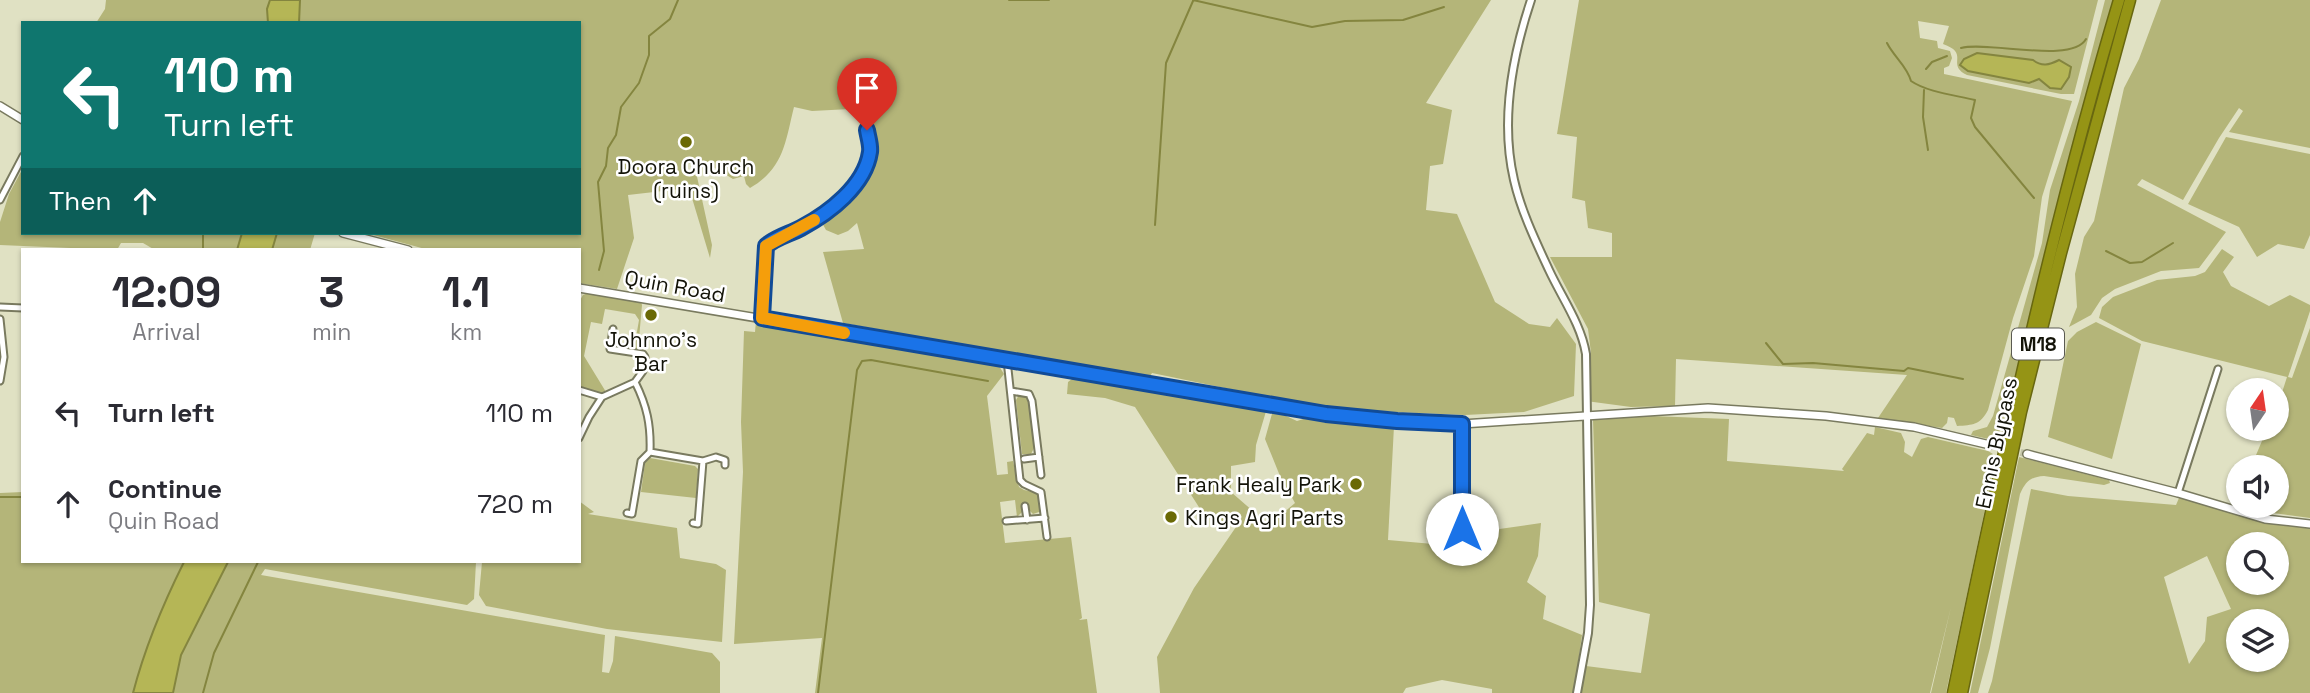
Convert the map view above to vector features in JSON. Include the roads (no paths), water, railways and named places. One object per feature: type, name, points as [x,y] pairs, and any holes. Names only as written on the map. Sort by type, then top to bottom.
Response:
[{"type":"highway","name":"Ennis Bypass","points":[[1953,693],[2029,340],[2119,0]]},
{"type":"highway","name":"Ennis Bypass","points":[[1962,693],[2021,412],[2074,200],[2130,0]]},
{"type":"main road","points":[[0,106],[21,119]]},
{"type":"main road","points":[[351,235],[400,248]]},
{"type":"main road","name":"Quin Road","points":[[581,288],[1353,418],[1462,424],[1708,408],[1826,416],[1914,427],[1990,445]]},
{"type":"main road","points":[[2028,454],[2265,519],[2310,523]]},
{"type":"street","points":[[1531,0],[1512,68],[1508,133],[1514,183],[1531,229],[1584,345],[1590,605],[1588,633],[1577,693]]},
{"type":"street","points":[[762,318],[766,246],[811,222],[846,195],[860,176],[869,156],[867,130]]},
{"type":"street","points":[[0,200],[21,160]]},
{"type":"street","points":[[0,307],[21,308]]},
{"type":"street","points":[[0,319],[4,357],[0,381]]},
{"type":"street","points":[[581,434],[602,397],[635,382],[643,371],[643,354],[610,349],[613,329]]},
{"type":"street","points":[[1007,360],[1020,480],[1041,492],[1047,537]]},
{"type":"street","points":[[2178,493],[2218,369]]},
{"type":"street","points":[[627,513],[632,514],[641,461],[650,452],[651,425],[635,382]]},
{"type":"street","points":[[581,391],[602,397]]},
{"type":"street","points":[[1011,391],[1029,394],[1032,401],[1041,475]]},
{"type":"street","points":[[1462,424],[1462,529]]},
{"type":"street","points":[[650,452],[703,461],[716,457],[725,460],[725,466]]},
{"type":"street","points":[[1024,459],[1038,457]]},
{"type":"street","points":[[693,523],[698,524],[703,461]]},
{"type":"street","points":[[1025,506],[1027,520]]},
{"type":"street","points":[[1006,522],[1045,518]]},
{"type":"waterway","points":[[599,270],[604,251],[598,182],[606,166],[608,148],[616,135],[621,107],[639,83],[649,55],[649,36],[670,19],[678,0]]},
{"type":"waterway","points":[[1009,0],[1049,0]]},
{"type":"waterway","points":[[1193,0],[1312,27],[1345,21],[1403,20],[1444,7]]},
{"type":"waterway","points":[[1155,225],[1166,63],[1193,1]]},
{"type":"waterway","points":[[1961,48],[2065,50],[2078,46],[2086,39]]},
{"type":"waterway","points":[[1887,43],[1911,81],[1917,85],[1975,100],[1971,118],[1975,127],[2034,198]]},
{"type":"waterway","points":[[1926,69],[1932,62],[1947,56]]},
{"type":"waterway","points":[[1924,90],[1923,117],[1928,150]]},
{"type":"waterway","points":[[203,235],[203,248]]},
{"type":"waterway","points":[[2106,251],[2130,263],[2142,262],[2173,243]]},
{"type":"waterway","points":[[1766,343],[1783,364],[1813,363],[1904,371],[1908,368],[1963,379]]},
{"type":"waterway","points":[[818,693],[857,370],[862,361],[871,360],[988,381]]},
{"type":"waterway","points":[[0,497],[21,497]]},
{"type":"waterway","points":[[203,693],[214,653],[258,563]]},
{"type":"tunnel","points":[[1990,445],[2027,454]]},
{"type":"place","name":"Doora Church (ruins)","points":[[686,142]]},
{"type":"place","name":"Johnno's Bar","points":[[651,315]]},
{"type":"place","name":"Frank Healy Park","points":[[1356,484]]},
{"type":"place","name":"Kings Agri Parts","points":[[1171,517]]}]
